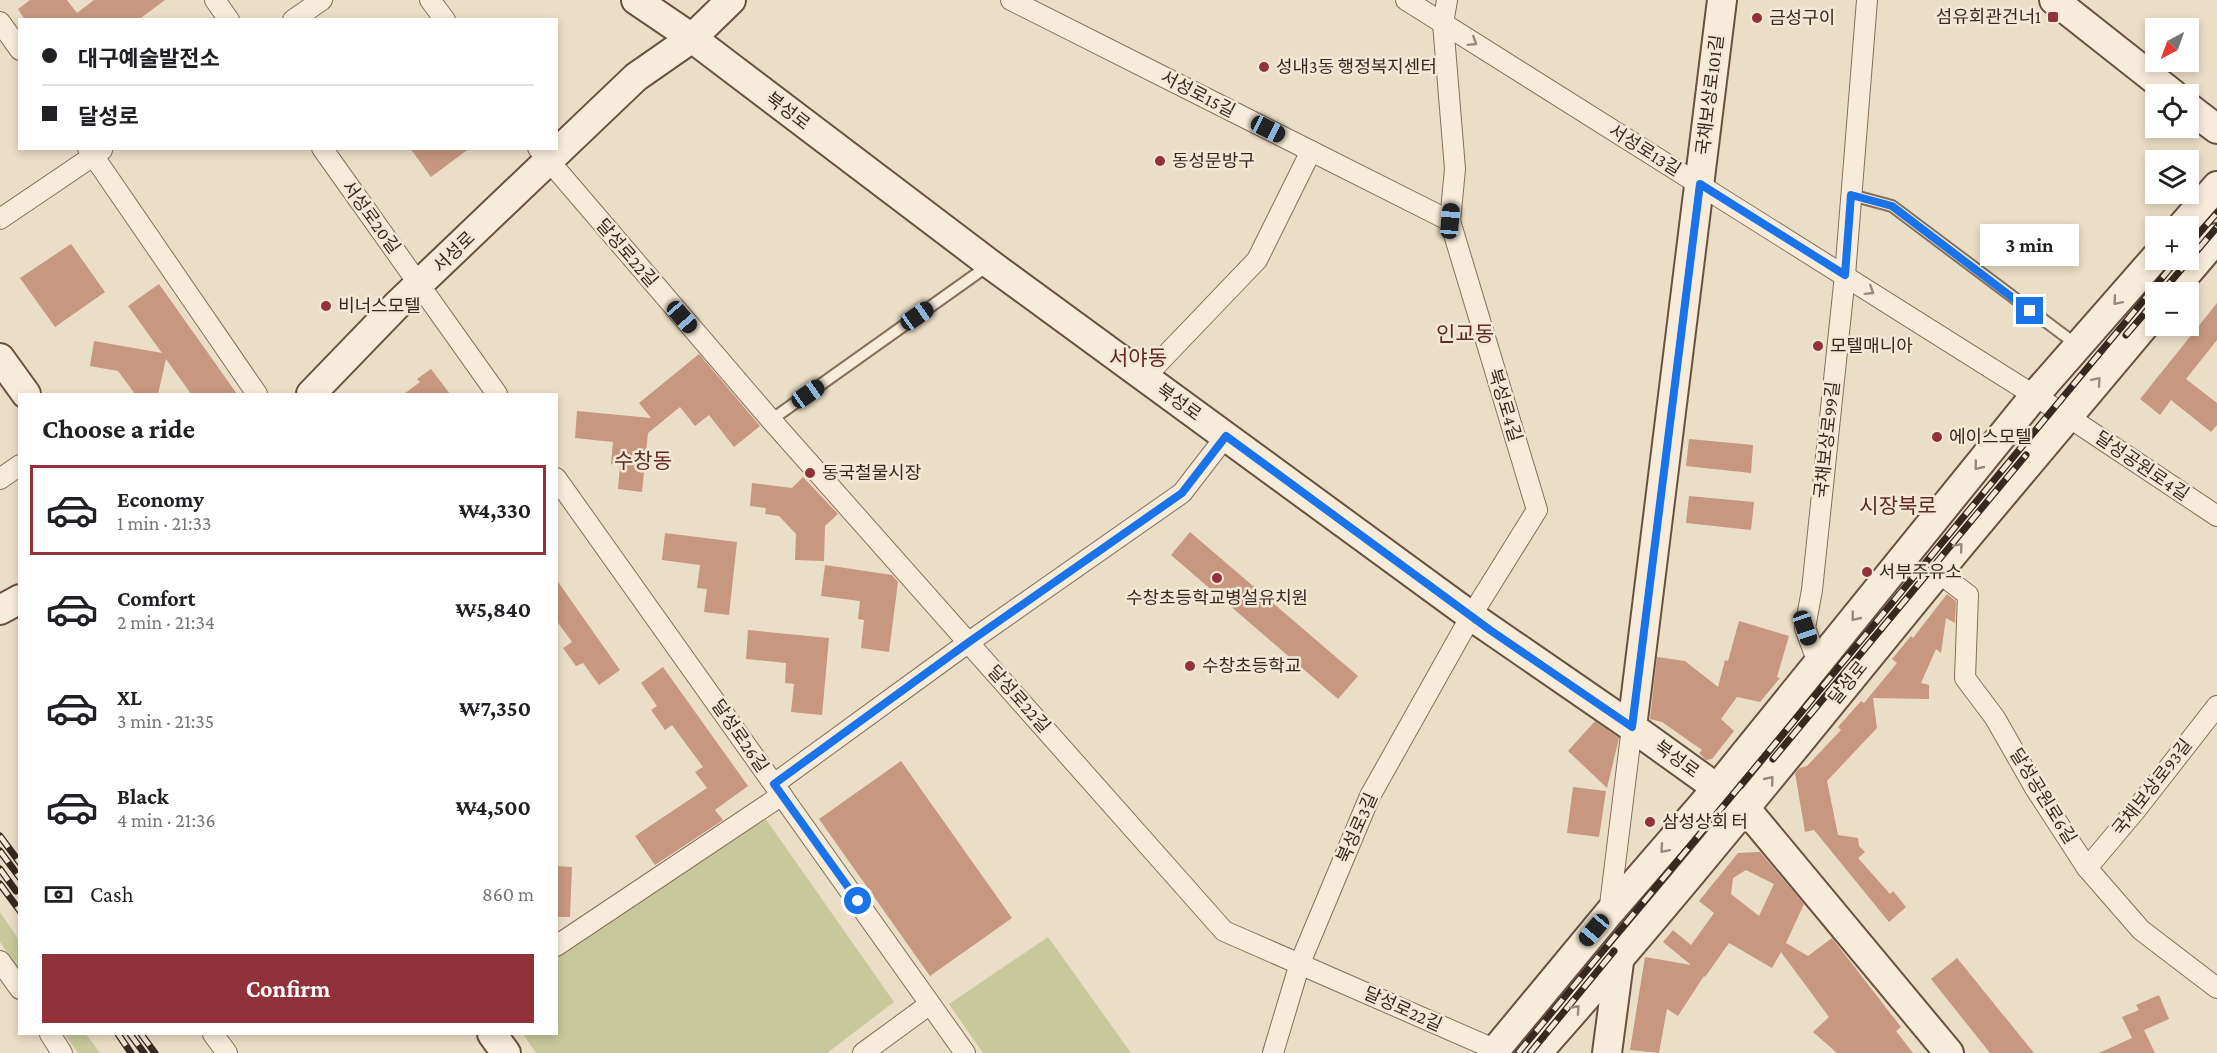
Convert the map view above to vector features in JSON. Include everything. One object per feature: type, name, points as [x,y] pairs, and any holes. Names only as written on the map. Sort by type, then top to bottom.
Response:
[{"type":"street","points":[[215,0],[228,18]]},
{"type":"street","points":[[296,18],[322,0]]},
{"type":"street","points":[[430,0],[444,18]]},
{"type":"street","name":"북성로","points":[[636,0],[684,32],[990,264],[1471,616],[1746,809],[1944,1051]]},
{"type":"street","name":"서성로","points":[[684,32],[704,0]]},
{"type":"street","name":"서성로","points":[[558,143],[636,77],[684,32],[732,0]]},
{"type":"street","name":"서성로15길","points":[[1011,0],[1450,221]]},
{"type":"street","name":"서성로13길","points":[[1406,0],[2067,416]]},
{"type":"street","name":"북성로4길","points":[[1447,0],[1443,23],[1455,169],[1450,221],[1537,510],[1471,616]]},
{"type":"street","name":"국채보상로101길","points":[[1632,727],[1722,0]]},
{"type":"street","name":"국채보상로99길","points":[[1818,663],[1805,628],[1812,590],[1845,275],[1867,0]]},
{"type":"street","points":[[2054,0],[2160,84]]},
{"type":"street","points":[[0,22],[18,47]]},
{"type":"street","points":[[2199,115],[2217,129]]},
{"type":"street","name":"서성로20길","points":[[323,150],[420,285]]},
{"type":"street","points":[[0,219],[95,151],[256,393]]},
{"type":"street","name":"북성로","points":[[1145,377],[1257,260],[1311,151]]},
{"type":"street","name":"서성로","points":[[312,393],[420,285],[543,156]]},
{"type":"street","name":"달성로22길","points":[[543,156],[771,420],[1224,931],[1495,1051]]},
{"type":"street","points":[[2191,216],[2217,186]]},
{"type":"street","points":[[2180,282],[2217,238]]},
{"type":"street","points":[[1495,1051],[1609,912],[1717,788],[2035,396],[2145,269]]},
{"type":"street","points":[[420,285],[496,393]]},
{"type":"street","name":"달성로","points":[[1537,1053],[1618,962],[1746,809],[1938,572],[2145,325]]},
{"type":"street","points":[[0,358],[25,393]]},
{"type":"street","name":"달성공원로4길","points":[[2067,416],[2217,516]]},
{"type":"street","points":[[558,945],[778,789],[969,642],[1182,493],[1226,436]]},
{"type":"street","points":[[0,479],[18,466]]},
{"type":"street","name":"달성로26길","points":[[558,481],[965,1053]]},
{"type":"street","name":"달성공원로6길","points":[[1938,572],[1968,595],[1965,678],[1995,718],[2035,788],[2087,868],[2141,930],[2217,988]]},
{"type":"street","points":[[0,610],[18,600]]},
{"type":"street","name":"북성로3길","points":[[1273,1053],[1300,963],[1370,796],[1471,616]]},
{"type":"street","name":"국채보상로93길","points":[[2087,868],[2217,706]]},
{"type":"street","points":[[1609,912],[1632,727]]},
{"type":"street","points":[[0,961],[18,986]]},
{"type":"street","points":[[1607,1053],[1618,962]]},
{"type":"street","points":[[863,1053],[930,1004]]},
{"type":"street","points":[[51,1035],[62,1053]]},
{"type":"street","points":[[214,1035],[227,1053]]},
{"type":"street","points":[[493,1035],[506,1053]]},
{"type":"lane","points":[[1851,195],[1892,206],[2078,346]]},
{"type":"lane","points":[[771,420],[990,264]]},
{"type":"green space","points":[[763,815],[894,1002],[827,1053],[536,1053],[524,1035],[558,1035],[558,957]]},
{"type":"green space","points":[[0,912],[18,939],[18,969],[0,942]]},
{"type":"green space","points":[[1048,937],[1131,1053],[983,1053],[949,1004]]},
{"type":"green space","points":[[65,1035],[87,1035],[100,1053],[78,1053]]},
{"type":"building","points":[[30,0],[67,0],[77,13],[94,0],[165,0],[141,18],[24,18],[18,9]]},
{"type":"building","points":[[411,150],[467,150],[431,177]]},
{"type":"building","points":[[71,244],[105,292],[55,327],[20,278]]},
{"type":"building","points":[[159,284],[236,393],[190,393],[166,359],[158,393],[134,393],[118,371],[90,366],[94,341],[162,353],[128,306]]},
{"type":"building","points":[[2217,303],[2217,340],[2186,379],[2217,403],[2217,425],[2211,432],[2171,400],[2160,415],[2140,399],[2191,336],[2199,336],[2199,325]]},
{"type":"building","points":[[699,354],[760,426],[734,447],[709,415],[695,426],[680,407],[648,433],[642,492],[618,489],[620,465],[611,464],[613,442],[575,438],[577,411],[651,418],[639,403]]},
{"type":"building","points":[[431,369],[449,393],[405,393],[420,382],[417,379]]},
{"type":"building","points":[[1689,439],[1753,445],[1751,473],[1686,466]]},
{"type":"building","points":[[803,477],[838,514],[825,526],[824,561],[795,560],[796,534],[779,516],[765,514],[766,508],[750,506],[752,483],[792,488]]},
{"type":"building","points":[[1689,496],[1754,502],[1751,530],[1686,523]]},
{"type":"building","points":[[1190,532],[1358,676],[1338,699],[1171,555]]},
{"type":"building","points":[[665,533],[737,542],[729,615],[704,612],[707,589],[697,588],[700,565],[662,560]]},
{"type":"building","points":[[825,565],[892,575],[898,582],[889,652],[861,648],[864,620],[858,619],[860,601],[821,596]]},
{"type":"building","points":[[558,582],[620,670],[599,685],[583,663],[576,666],[563,648],[572,642],[558,623]]},
{"type":"building","points":[[1947,594],[1956,601],[1955,623],[1946,618],[1941,653],[1936,649],[1921,683],[1929,685],[1929,699],[1873,698],[1877,728],[1827,781],[1838,835],[1858,838],[1859,846],[1865,852],[1858,858],[1890,894],[1893,891],[1906,907],[1889,922],[1814,830],[1805,832],[1795,773],[1807,766],[1841,730],[1838,727],[1861,701],[1864,703],[1897,663],[1892,659],[1911,636],[1913,638]]},
{"type":"building","points":[[1739,621],[1789,636],[1777,677],[1780,678],[1760,702],[1737,697],[1721,719],[1734,731],[1712,759],[1706,760],[1699,753],[1702,750],[1662,722],[1650,719],[1657,657],[1685,661],[1718,687]]},
{"type":"building","points":[[748,630],[829,638],[822,715],[791,712],[794,684],[785,683],[786,663],[746,659]]},
{"type":"building","points":[[663,667],[748,786],[715,810],[723,820],[655,865],[635,836],[707,788],[695,772],[703,767],[672,725],[665,730],[651,710],[657,706],[641,683]]},
{"type":"building","points":[[1595,721],[1619,738],[1607,788],[1568,751]]},
{"type":"building","points":[[901,761],[1012,918],[930,976],[819,819]]},
{"type":"building","points":[[1573,787],[1606,791],[1599,837],[1567,833]]},
{"type":"building","points":[[1760,852],[1804,904],[1786,943],[1808,956],[1832,938],[1901,1027],[1896,1031],[1913,1053],[1837,1053],[1813,1032],[1829,1017],[1781,952],[1772,968],[1729,943],[1678,1016],[1667,1009],[1659,1053],[1630,1050],[1645,957],[1691,965],[1663,942],[1673,930],[1691,945],[1714,913],[1699,901],[1738,853]],"holes":[[[1746,870],[1774,884],[1759,916],[1731,894],[1733,878]]]},
{"type":"building","points":[[558,866],[572,867],[570,917],[558,917]]},
{"type":"building","points":[[1957,958],[2034,1053],[1990,1053],[1931,979]]},
{"type":"building","points":[[2159,995],[2169,1019],[2144,1030],[2155,1053],[2099,1053],[2132,1038],[2122,1017],[2139,1010],[2136,1005]]},
{"type":"railway","points":[[2199,233],[2217,213]]},
{"type":"railway","points":[[2170,282],[2217,227]]},
{"type":"railway","points":[[1518,1053],[2169,270]]},
{"type":"railway","points":[[2126,335],[2145,313]]},
{"type":"railway","points":[[1773,759],[2026,455]]},
{"type":"railway","points":[[0,836],[18,860]]},
{"type":"railway","points":[[0,851],[18,875]]},
{"type":"railway","points":[[0,869],[16,891]]},
{"type":"railway","points":[[0,884],[18,908]]},
{"type":"railway","points":[[1530,1053],[1614,951]]},
{"type":"railway","points":[[119,1035],[131,1053]]},
{"type":"railway","points":[[131,1035],[144,1053]]},
{"type":"railway","points":[[142,1035],[155,1053]]},
{"type":"place","name":"섬유회관건너1","points":[[2053,17]]},
{"type":"place","name":"금성구이","points":[[1757,18]]},
{"type":"place","name":"성내3동 행정복지센터","points":[[1264,67]]},
{"type":"place","name":"동성문방구","points":[[1160,161]]},
{"type":"place","name":"비너스모텔","points":[[326,306]]},
{"type":"place","name":"모텔매니아","points":[[1818,346]]},
{"type":"place","name":"에이스모텔","points":[[1937,437]]},
{"type":"place","name":"동국철물시장","points":[[810,473]]},
{"type":"place","name":"서부주유소","points":[[1867,572]]},
{"type":"place","name":"수창초등학교병설유치원","points":[[1217,578]]},
{"type":"place","name":"수창초등학교","points":[[1190,666]]},
{"type":"place","name":"삼성상회 터","points":[[1650,822]]},
{"type":"district","name":"인교동","points":[[1465,334]]},
{"type":"district","name":"서야동","points":[[1138,358]]},
{"type":"district","name":"수창동","points":[[643,461]]},
{"type":"district","name":"시장북로","points":[[1898,506]]},
{"type":"route","points":[[858,901],[774,784],[969,642],[1182,493],[1226,436],[1490,630],[1632,727],[1700,184],[1845,275],[1851,195],[1892,206],[2030,311]]}]
